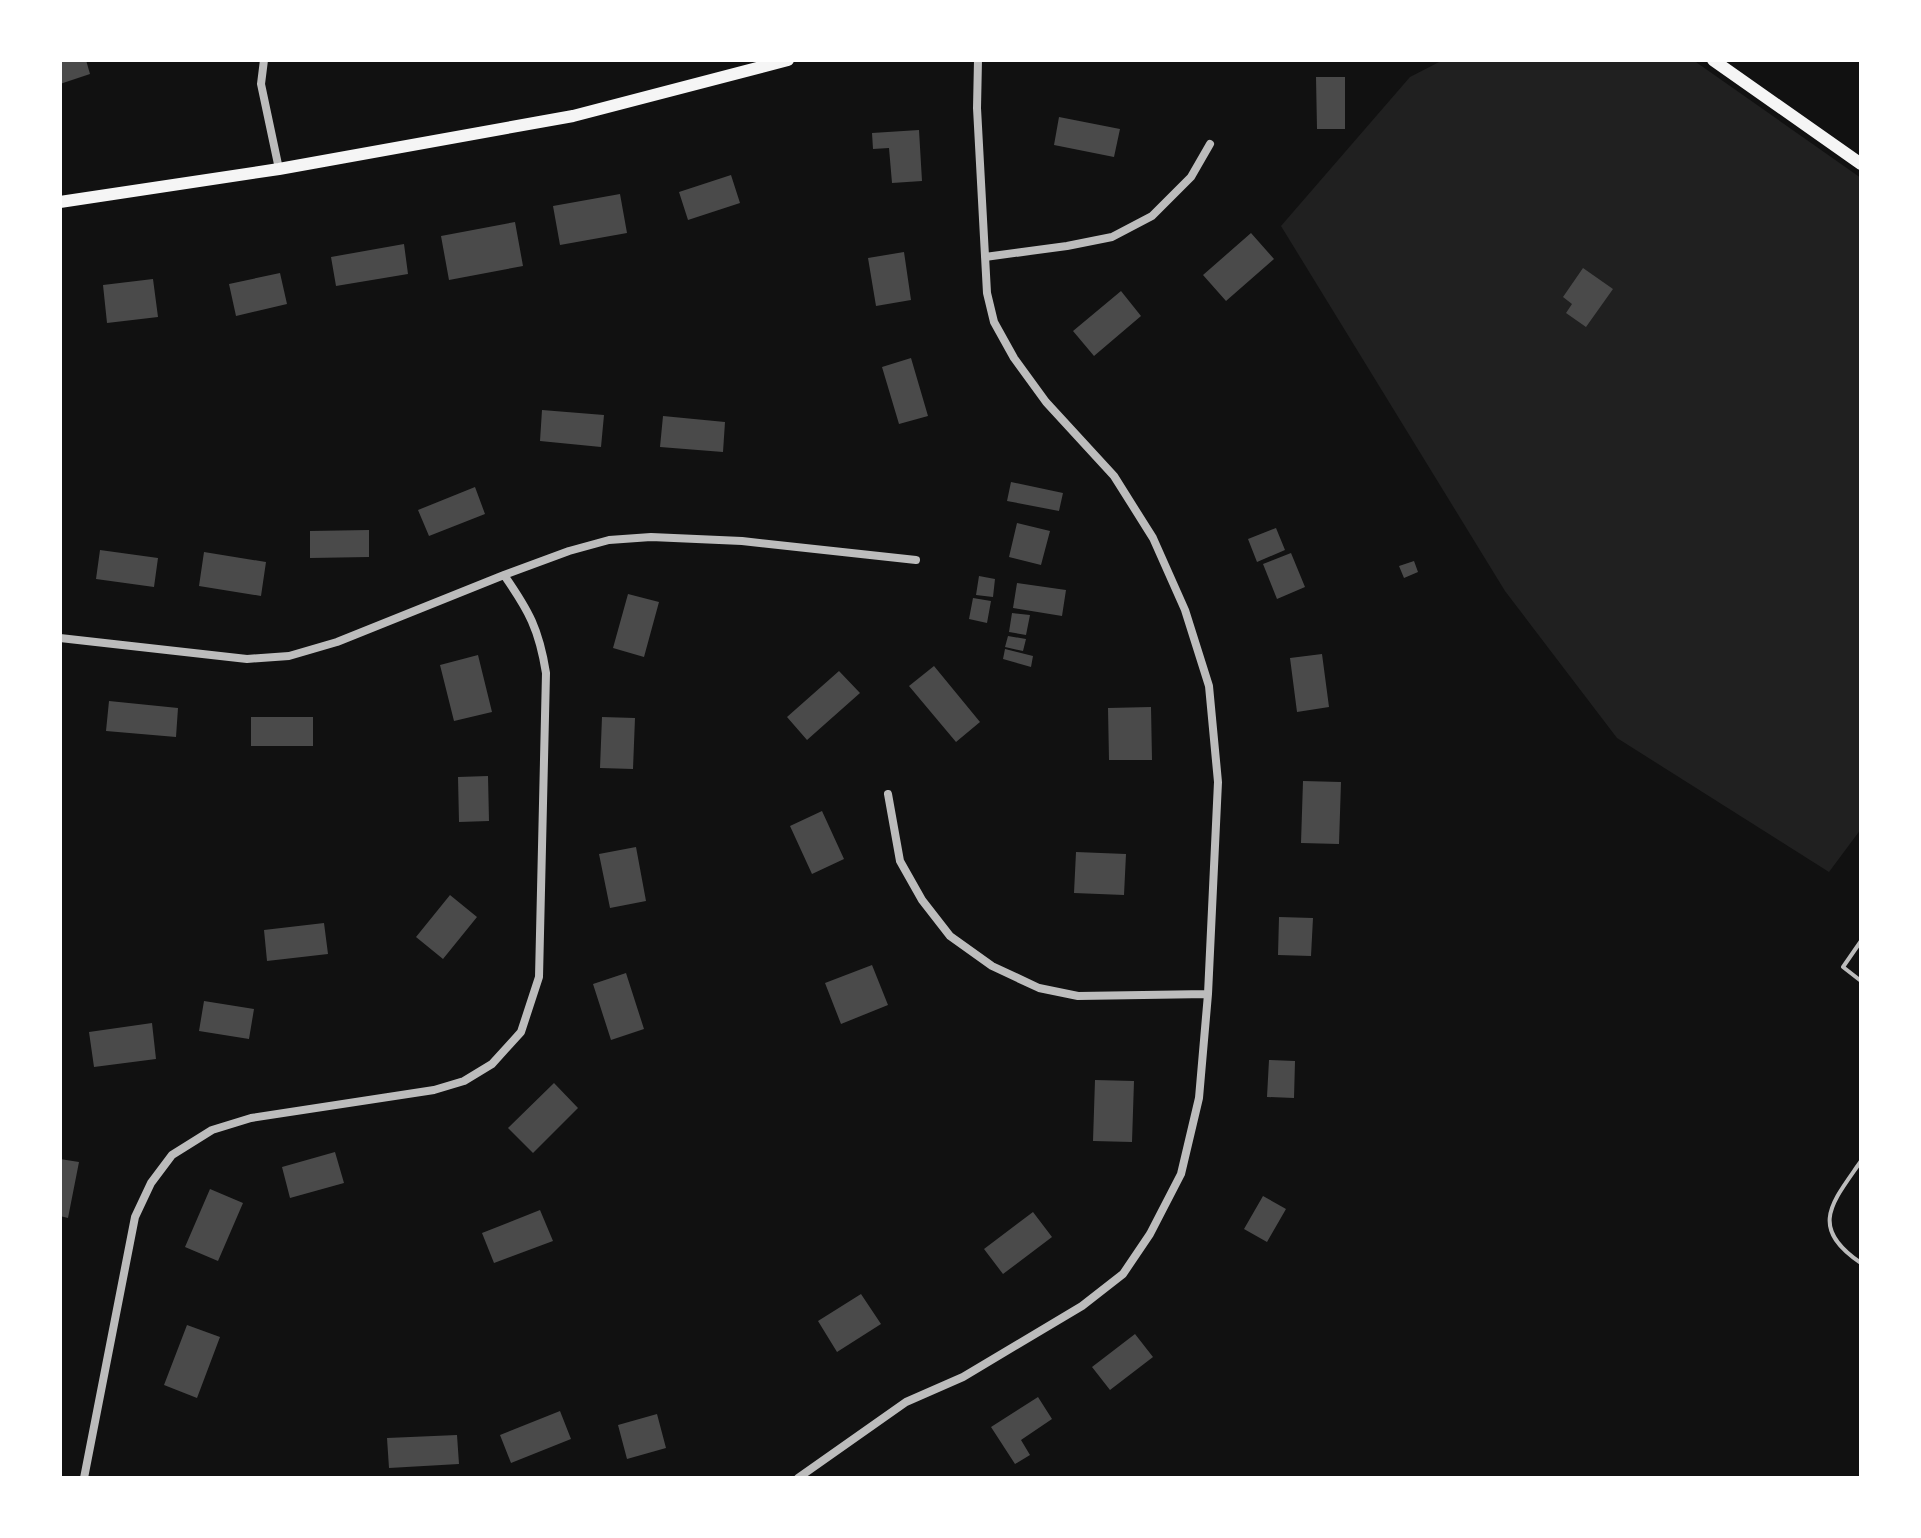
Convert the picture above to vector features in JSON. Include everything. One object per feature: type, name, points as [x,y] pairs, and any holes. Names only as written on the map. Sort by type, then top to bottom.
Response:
[{"type":"main road","points":[[60,202],[279,169],[573,116],[788,60]]},
{"type":"main road","points":[[1713,60],[1861,164]]},
{"type":"street","points":[[264,60],[261,84],[279,169]]},
{"type":"street","points":[[798,1478],[906,1402],[963,1377],[1082,1306],[1123,1274],[1150,1234],[1181,1174],[1199,1098],[1208,994],[1218,782],[1209,686],[1185,610],[1153,538],[1114,476],[1046,402],[1014,358],[994,322],[987,293],[977,108],[978,60]]},
{"type":"street","points":[[985,257],[1112,237],[1152,216],[1191,177],[1210,144]]},
{"type":"street","points":[[60,638],[234,658],[289,656],[337,642],[569,551],[609,540],[651,537],[742,541],[916,560]]},
{"type":"street","points":[[84,1478],[135,1217],[151,1183],[172,1155],[212,1130],[251,1118],[434,1090],[464,1081],[492,1064],[521,1032],[539,977],[546,673],[541,639],[529,611],[504,575]]},
{"type":"street","points":[[888,794],[900,861],[922,900],[950,936],[992,966],[1039,988],[1078,996],[1208,994]]},
{"type":"lane","points":[[1861,941],[1843,967],[1861,981]]},
{"type":"lane","points":[[1861,1161],[1834,1200],[1828,1220],[1841,1249],[1861,1263]]},
{"type":"shaded area","points":[[1443,60],[1693,60],[1861,178],[1861,829],[1829,872],[1617,738],[1505,591],[1281,226],[1410,77]]},
{"type":"building","points":[[60,60],[86,60],[90,74],[60,84]]},
{"type":"building","points":[[1316,77],[1345,77],[1345,129],[1317,129]]},
{"type":"building","points":[[1059,117],[1120,129],[1114,157],[1054,145]]},
{"type":"building","points":[[919,130],[922,181],[892,183],[889,148],[873,149],[872,133]]},
{"type":"building","points":[[731,175],[740,203],[688,220],[679,192]]},
{"type":"building","points":[[620,194],[627,233],[560,245],[553,206]]},
{"type":"building","points":[[515,222],[523,266],[449,280],[441,236]]},
{"type":"building","points":[[1251,233],[1274,259],[1226,301],[1203,275]]},
{"type":"building","points":[[404,244],[408,274],[336,286],[331,257]]},
{"type":"building","points":[[904,252],[911,300],[876,306],[868,258]]},
{"type":"building","points":[[1583,268],[1613,289],[1586,327],[1566,313],[1572,304],[1563,297]]},
{"type":"building","points":[[280,273],[287,304],[236,316],[229,284]]},
{"type":"building","points":[[153,279],[158,317],[107,323],[103,285]]},
{"type":"building","points":[[1121,291],[1141,316],[1094,356],[1073,331]]},
{"type":"building","points":[[911,358],[928,416],[899,424],[882,367]]},
{"type":"building","points":[[542,410],[604,415],[601,447],[540,441]]},
{"type":"building","points":[[663,416],[725,422],[723,452],[660,447]]},
{"type":"building","points":[[1011,482],[1063,493],[1059,511],[1007,501]]},
{"type":"building","points":[[475,487],[485,514],[429,536],[418,510]]},
{"type":"building","points":[[1017,523],[1050,531],[1041,565],[1009,557]]},
{"type":"building","points":[[1276,528],[1285,550],[1257,562],[1248,539]]},
{"type":"building","points":[[369,530],[369,557],[310,558],[310,531]]},
{"type":"building","points":[[100,550],[158,558],[154,587],[96,579]]},
{"type":"building","points":[[204,552],[266,562],[261,596],[199,586]]},
{"type":"building","points":[[1291,553],[1305,587],[1277,599],[1263,564]]},
{"type":"building","points":[[1414,561],[1418,572],[1404,578],[1399,566]]},
{"type":"building","points":[[979,576],[995,579],[993,597],[976,595]]},
{"type":"building","points":[[1017,583],[1066,590],[1062,616],[1013,608]]},
{"type":"building","points":[[628,594],[659,602],[644,657],[613,648]]},
{"type":"building","points":[[973,598],[991,601],[987,623],[969,619]]},
{"type":"building","points":[[1012,613],[1030,615],[1026,635],[1009,632]]},
{"type":"building","points":[[1008,636],[1026,639],[1023,651],[1005,647]]},
{"type":"building","points":[[1005,649],[1033,656],[1031,667],[1003,659]]},
{"type":"building","points":[[1322,654],[1329,707],[1297,712],[1290,658]]},
{"type":"building","points":[[478,655],[492,712],[454,721],[440,665]]},
{"type":"building","points":[[934,666],[980,722],[956,742],[909,686]]},
{"type":"building","points":[[839,671],[860,693],[807,740],[787,717]]},
{"type":"building","points":[[109,701],[178,708],[176,737],[106,731]]},
{"type":"building","points":[[1151,707],[1152,760],[1109,760],[1108,708]]},
{"type":"building","points":[[251,717],[313,717],[313,746],[251,746]]},
{"type":"building","points":[[602,717],[635,718],[633,769],[600,768]]},
{"type":"building","points":[[488,776],[489,821],[459,822],[458,777]]},
{"type":"building","points":[[1303,781],[1341,782],[1339,844],[1301,843]]},
{"type":"building","points":[[822,811],[844,859],[812,874],[790,826]]},
{"type":"building","points":[[636,847],[646,901],[610,908],[599,854]]},
{"type":"building","points":[[1076,852],[1126,854],[1124,895],[1074,893]]},
{"type":"building","points":[[450,895],[477,917],[443,959],[416,937]]},
{"type":"building","points":[[1279,917],[1313,918],[1311,956],[1278,955]]},
{"type":"building","points":[[324,923],[328,954],[267,961],[264,930]]},
{"type":"building","points":[[872,965],[888,1005],[841,1024],[825,983]]},
{"type":"building","points":[[626,973],[644,1029],[611,1040],[593,984]]},
{"type":"building","points":[[204,1001],[254,1009],[249,1039],[199,1031]]},
{"type":"building","points":[[152,1023],[156,1059],[94,1067],[89,1032]]},
{"type":"building","points":[[1269,1060],[1295,1061],[1294,1098],[1267,1097]]},
{"type":"building","points":[[1095,1080],[1134,1081],[1132,1142],[1093,1141]]},
{"type":"building","points":[[554,1083],[578,1108],[533,1153],[508,1128]]},
{"type":"building","points":[[335,1152],[344,1183],[290,1198],[282,1167]]},
{"type":"building","points":[[60,1159],[79,1162],[68,1218],[60,1216]]},
{"type":"building","points":[[210,1189],[243,1203],[218,1261],[185,1247]]},
{"type":"building","points":[[1263,1196],[1286,1209],[1267,1242],[1244,1229]]},
{"type":"building","points":[[540,1210],[553,1241],[494,1263],[482,1233]]},
{"type":"building","points":[[1033,1212],[1052,1237],[1003,1274],[984,1249]]},
{"type":"building","points":[[861,1294],[881,1324],[837,1352],[818,1321]]},
{"type":"building","points":[[187,1325],[220,1337],[197,1398],[164,1385]]},
{"type":"building","points":[[1135,1334],[1153,1357],[1110,1390],[1092,1367]]},
{"type":"building","points":[[1038,1397],[1052,1419],[1021,1440],[1030,1455],[1015,1464],[991,1427]]},
{"type":"building","points":[[560,1411],[571,1439],[511,1463],[500,1435]]},
{"type":"building","points":[[657,1414],[666,1448],[627,1459],[618,1425]]},
{"type":"building","points":[[457,1435],[459,1464],[389,1468],[387,1438]]}]
